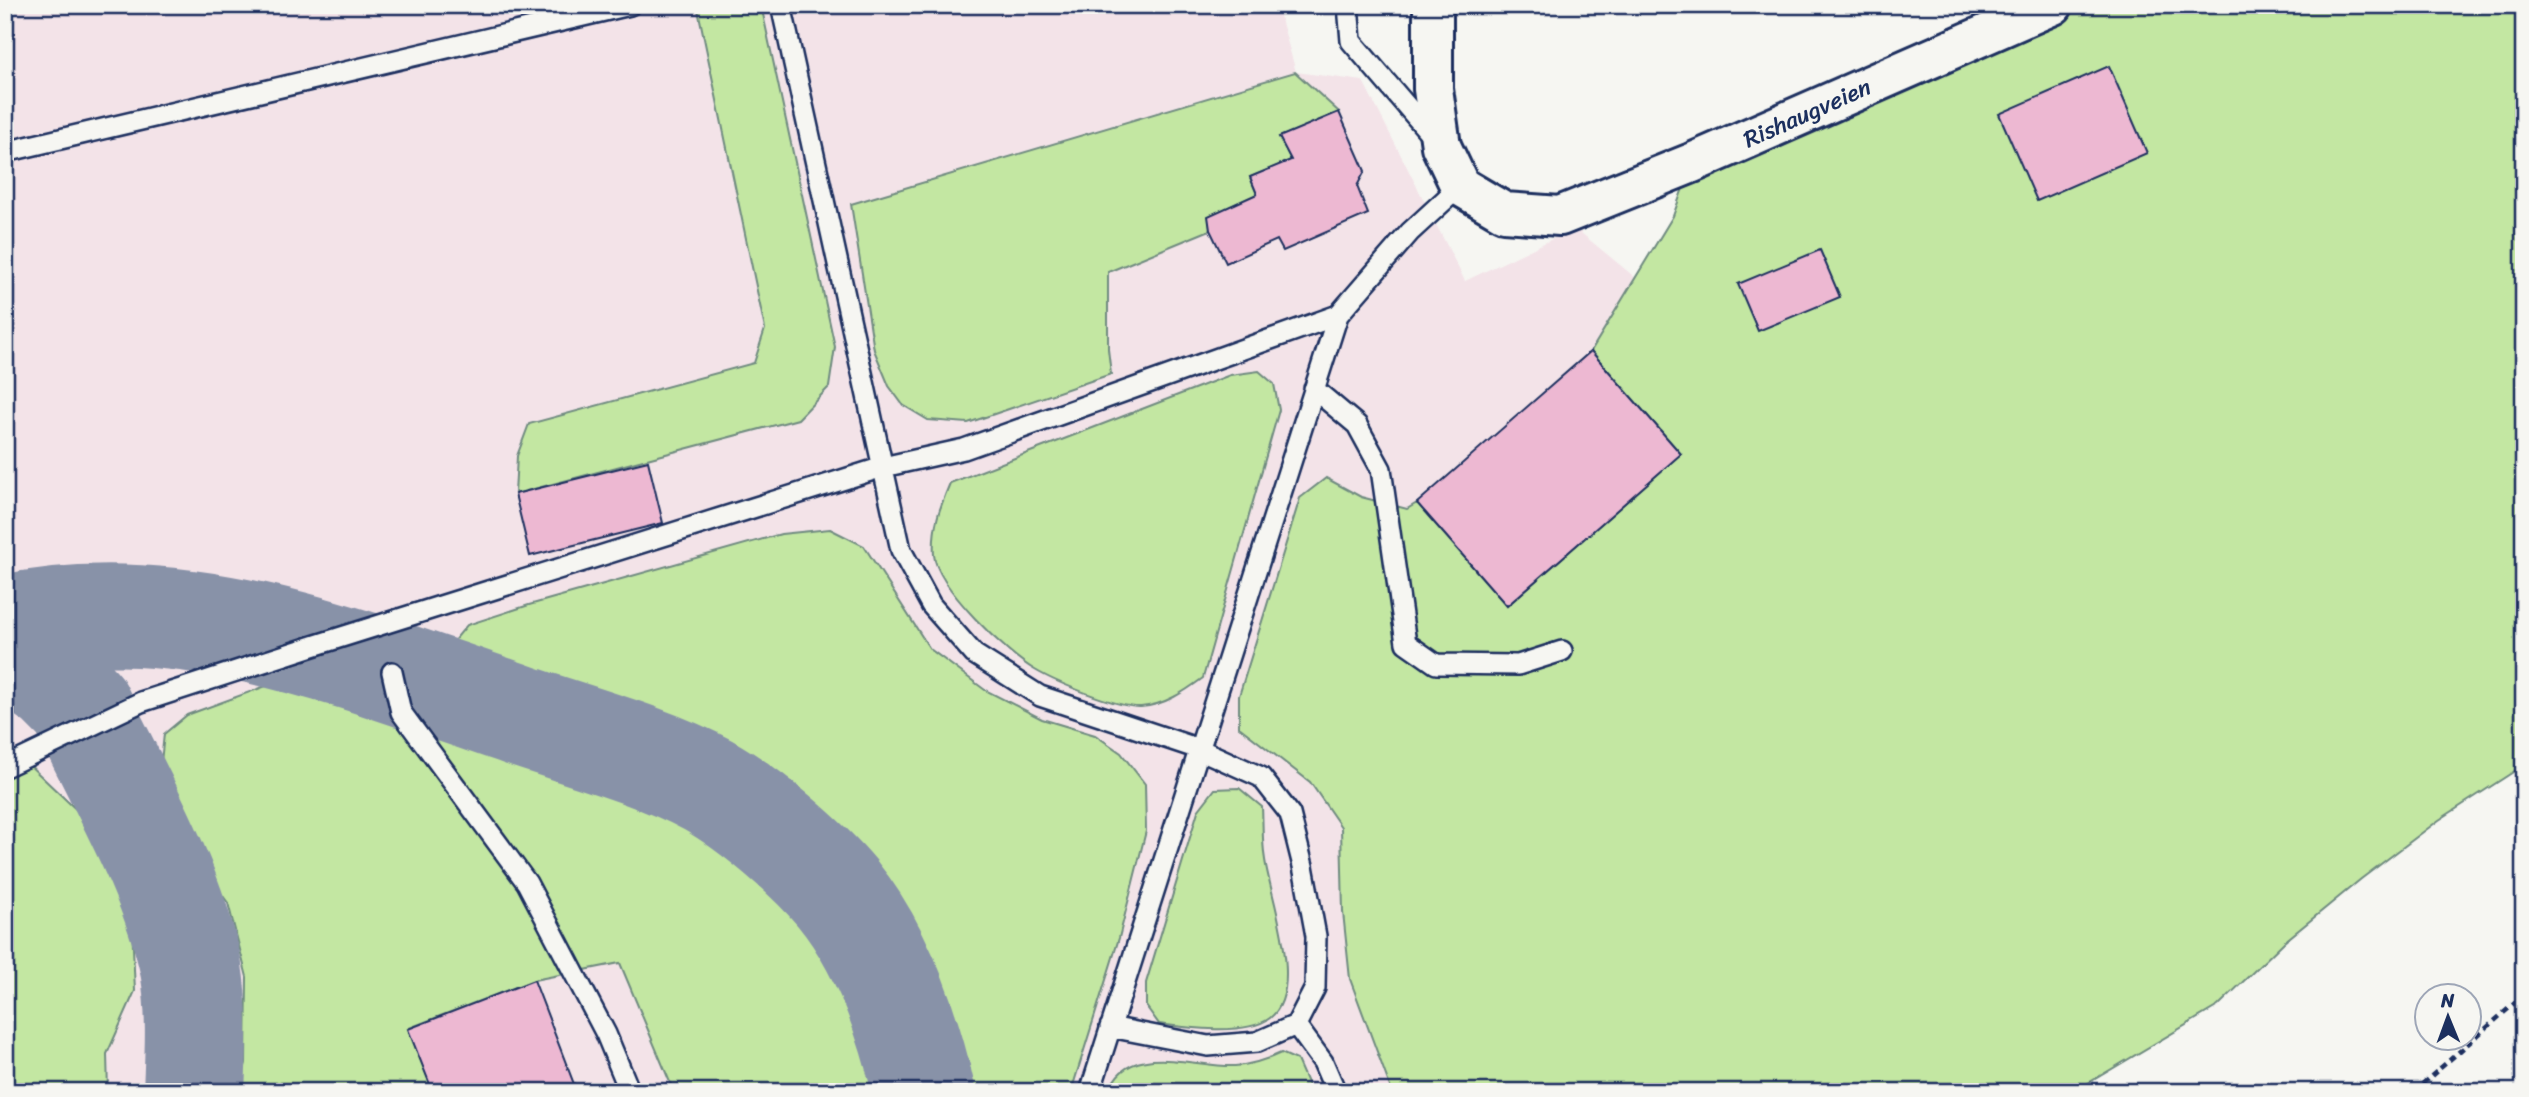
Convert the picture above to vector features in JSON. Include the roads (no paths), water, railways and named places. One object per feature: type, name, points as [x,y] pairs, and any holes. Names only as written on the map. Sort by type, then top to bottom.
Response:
[{"type":"street","points":[[1433,5],[1433,89],[1441,146],[1460,186]]},
{"type":"street","name":"Rishaugveien","points":[[1460,186],[1504,212],[1560,216],[1704,158],[2053,5]]},
{"type":"lane","points":[[5,152],[630,5]]},
{"type":"lane","points":[[781,5],[901,550],[931,605],[974,654],[1040,696],[1199,749],[1261,777],[1290,814],[1316,936],[1315,988],[1296,1025],[1257,1042],[1208,1046],[1110,1027]]},
{"type":"lane","points":[[1348,5],[1351,41],[1441,146]]},
{"type":"lane","points":[[1090,1092],[1338,315],[1410,232],[1460,186]]},
{"type":"lane","points":[[5,767],[141,702],[326,641],[883,467],[964,449],[1338,315]]},
{"type":"lane","points":[[1314,389],[1357,425],[1381,469],[1406,643],[1436,664],[1518,665],[1562,651]]},
{"type":"lane","points":[[392,672],[401,712],[527,883],[606,1034],[630,1092]]},
{"type":"lane","points":[[1296,1025],[1324,1062],[1336,1092]]}]
